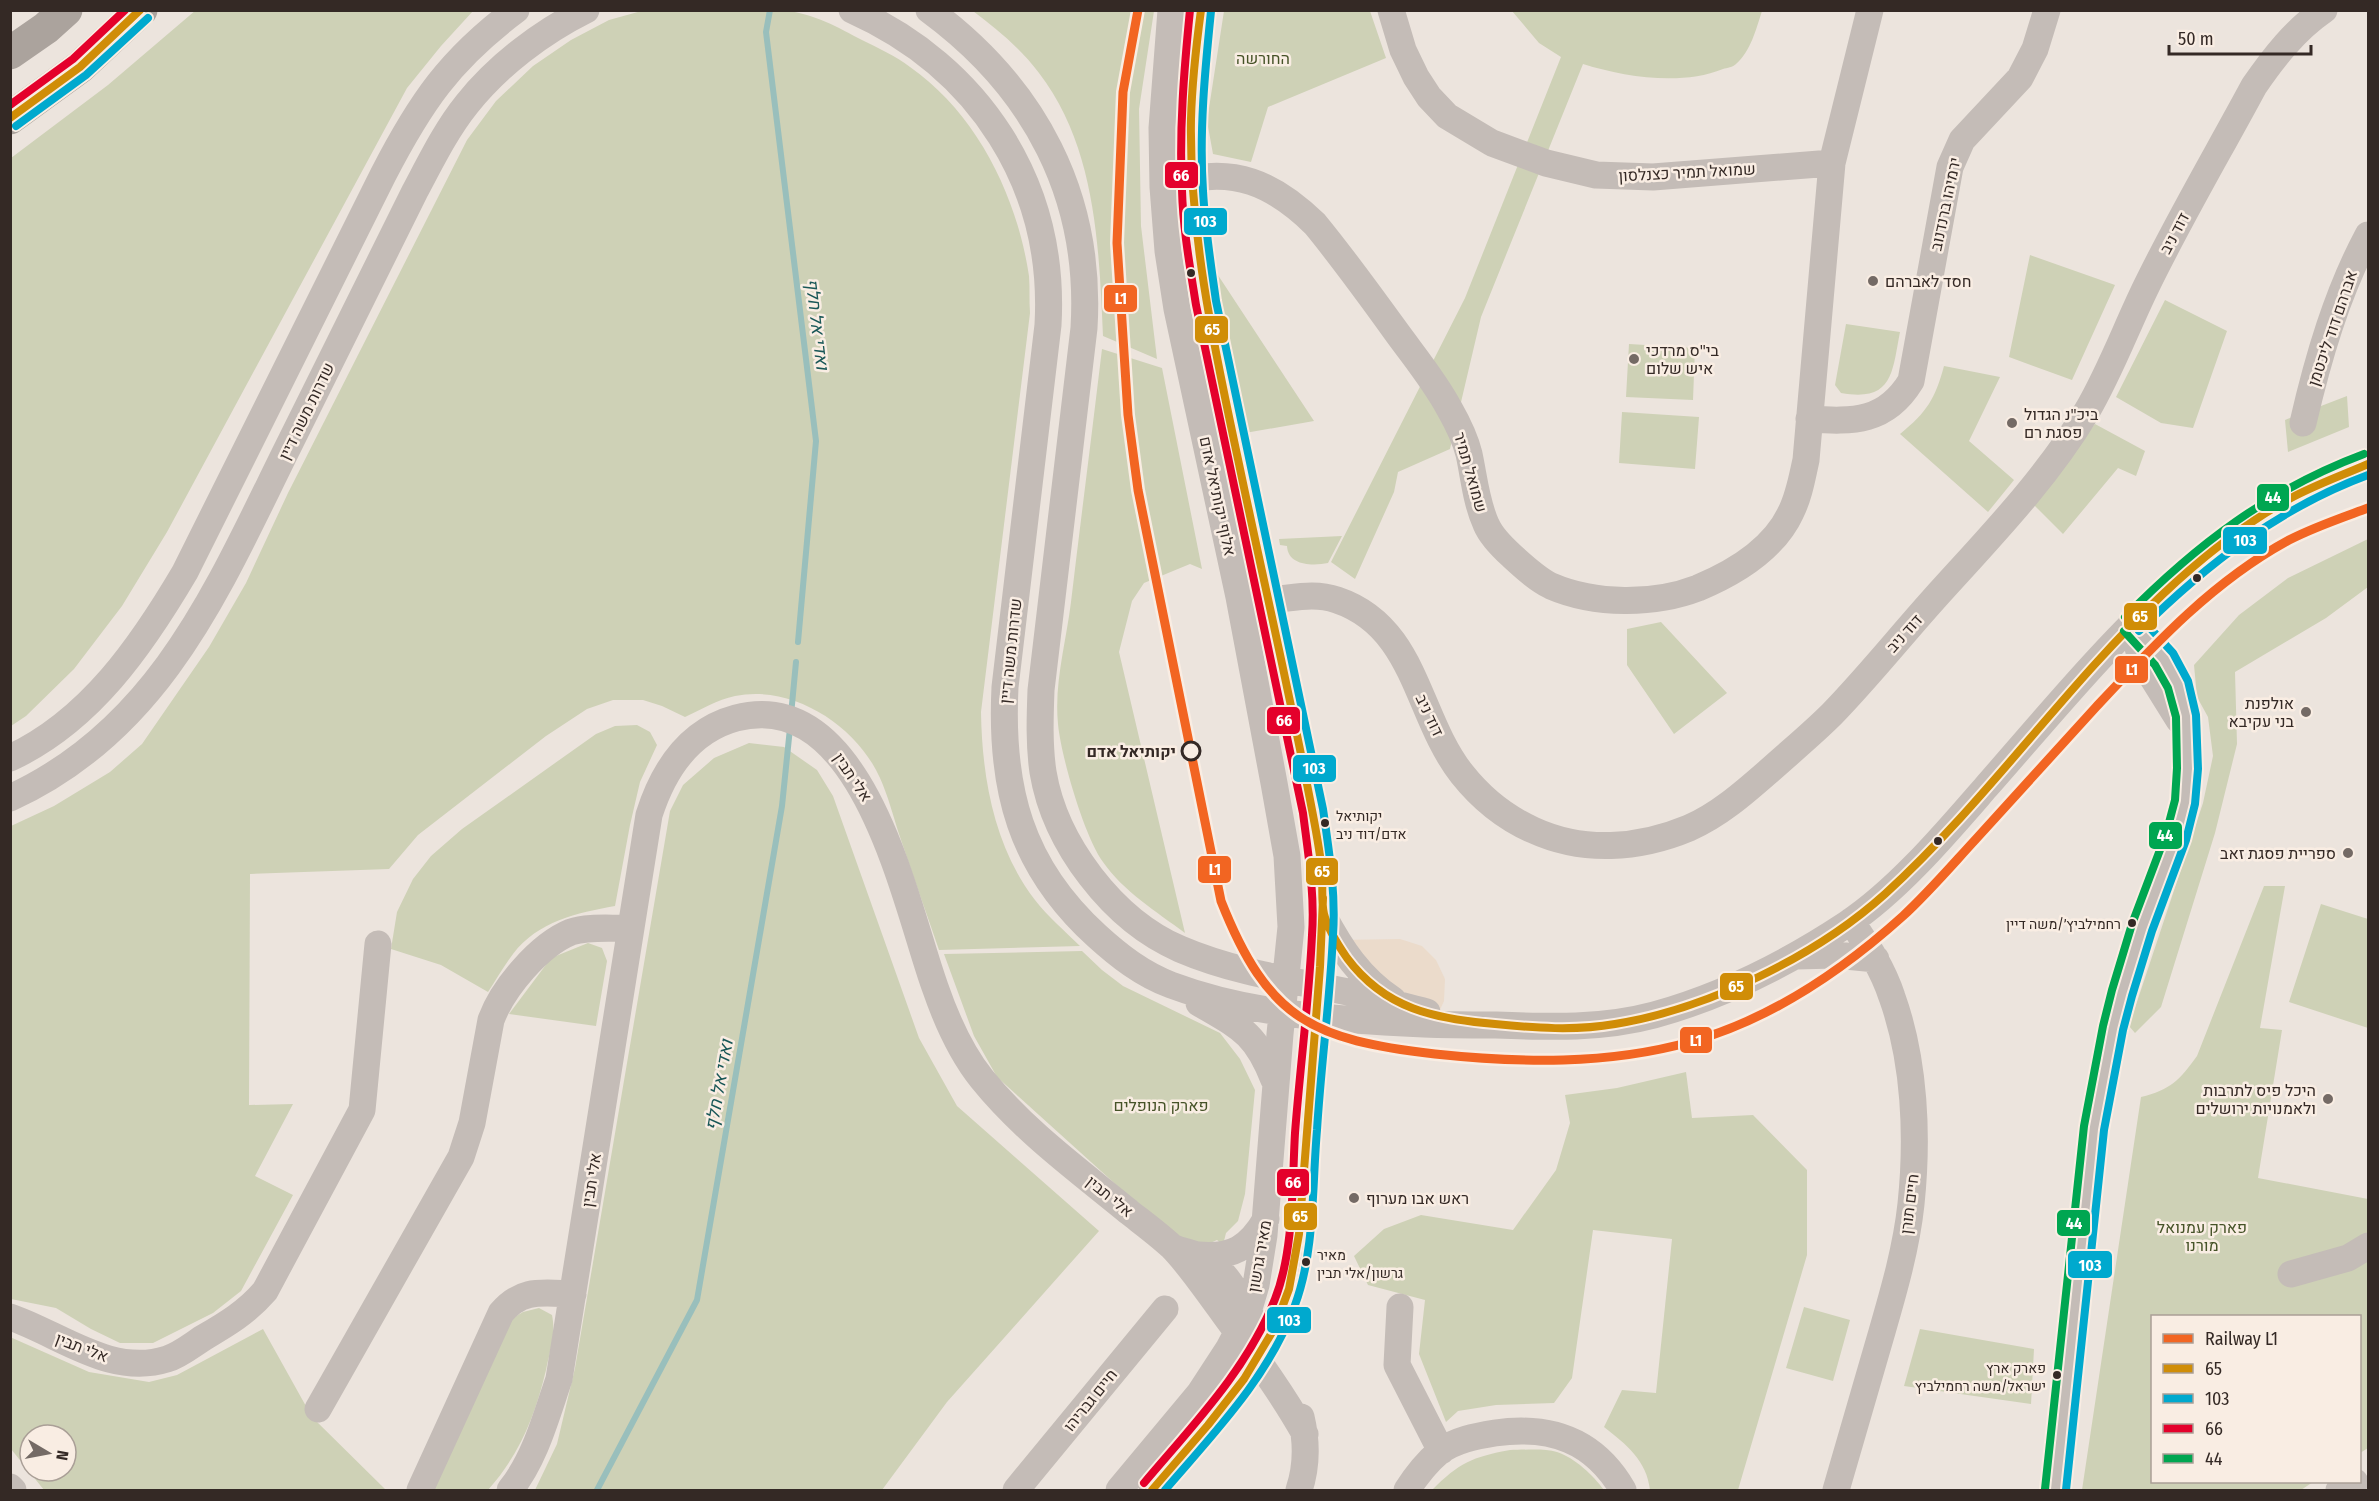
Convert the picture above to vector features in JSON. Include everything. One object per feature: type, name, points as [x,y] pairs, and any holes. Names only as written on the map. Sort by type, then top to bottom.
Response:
[{"type":"highway","points":[[10,53],[46,28],[66,10]]},
{"type":"highway","points":[[10,118],[80,67],[140,12]]},
{"type":"street","points":[[10,758],[43,740],[86,705],[148,633],[185,572],[417,111],[439,80],[465,52],[516,10]]},
{"type":"street","name":"שדרות משה דיין","points":[[10,798],[54,776],[111,732],[177,654],[221,580],[448,131],[467,103],[519,54],[550,30],[586,10]]},
{"type":"street","name":"שדרות משה דיין","points":[[852,10],[903,36],[958,81],[976,102],[1012,154],[1032,199],[1041,231],[1049,301],[1003,721],[1007,779],[1020,825],[1041,868],[1060,897],[1080,921],[1121,957],[1162,981],[1202,995],[1282,1013],[1316,1003],[1401,1006],[1490,1025]]},
{"type":"street","points":[[929,10],[955,29],[984,56],[1029,112],[1058,163],[1077,223],[1086,301],[1084,328],[1041,690],[1043,772],[1054,812],[1072,850],[1089,875],[1106,895],[1143,928],[1180,949],[1223,964],[1286,979],[1316,1003]]},
{"type":"street","name":"אלוף יקותיאל אדם","points":[[1171,10],[1164,95],[1163,187],[1168,251],[1178,309],[1239,597],[1287,856],[1291,927],[1286,979]]},
{"type":"street","name":"אלוף יקותיאל אדם","points":[[1201,10],[1194,86],[1192,185],[1198,247],[1206,303],[1265,592],[1313,811],[1323,884],[1323,915],[1316,1003]]},
{"type":"street","name":"שמואל תמיר כצנלסון","points":[[1391,10],[1403,50],[1416,77],[1429,97],[1447,116],[1492,143],[1546,163],[1596,175],[1653,177],[1830,166]]},
{"type":"street","points":[[1830,166],[1870,10]]},
{"type":"street","name":"ירמיהו ברנדנוב","points":[[1809,419],[1845,422],[1885,410],[1897,402],[1911,381],[1950,167],[1955,152],[1962,140],[2020,78],[2035,49],[2047,10]]},
{"type":"street","name":"דוד ניב","points":[[1239,597],[1265,592],[1287,579],[1309,582],[1330,591],[1345,603],[1373,619],[1389,633],[1404,657],[1443,743],[1461,774],[1497,809],[1515,822],[1539,833],[1587,845],[1612,846],[1638,844],[1690,828],[1735,799],[1831,715],[2041,477],[2088,409],[2160,259],[2254,86],[2293,36],[2324,10]]},
{"type":"street","name":"שמואל תמיר","points":[[1163,187],[1192,185],[1218,176],[1239,178],[1259,183],[1283,196],[1316,224],[1427,373],[1449,407],[1468,452],[1486,525],[1502,546],[1526,569],[1550,585],[1586,596],[1635,600],[1684,592],[1726,576],[1750,560],[1773,538],[1791,514],[1806,460],[1830,166]]},
{"type":"street","name":"אברהם דוד ליכטמן","points":[[2303,423],[2330,327],[2356,258],[2368,235]]},
{"type":"street","name":"שדרות משה דיין","points":[[1316,1003],[1345,1020],[1564,1028],[1614,1024],[1652,1016],[1718,993],[1794,956],[1851,921],[1882,896],[1955,822],[2128,628],[2188,570],[2225,541],[2281,504],[2317,484],[2368,464]]},
{"type":"street","points":[[2128,628],[2147,669],[2177,715],[2186,735]]},
{"type":"street","points":[[2055,1491],[2094,1128],[2122,993],[2142,928],[2176,837],[2185,802],[2188,768],[2186,716],[2172,670],[2128,628]]},
{"type":"street","points":[[2086,673],[2117,667],[2147,669]]},
{"type":"street","name":"אלי תבין","points":[[510,1491],[519,1480],[537,1443],[555,1389],[573,1294],[649,815],[665,774],[677,756],[709,729],[744,716],[784,719],[806,727],[837,752],[863,788],[877,816],[935,989],[960,1044],[980,1076],[1002,1103],[1029,1130],[1171,1247],[1243,1322]]},
{"type":"street","points":[[1323,915],[1357,969],[1401,1006]]},
{"type":"street","name":"חיים תורן","points":[[1836,1491],[1892,1297],[1906,1233],[1913,1177],[1909,1069],[1902,1029],[1892,996],[1875,959],[1851,921]]},
{"type":"street","points":[[318,1409],[461,1157],[472,1123],[491,1020],[497,1005],[535,955],[571,932],[631,928]]},
{"type":"street","name":"אלי תבין","points":[[10,1317],[27,1322],[93,1355],[109,1359],[155,1362],[170,1358],[239,1317],[252,1306],[265,1291],[362,1110],[378,944]]},
{"type":"street","points":[[1794,956],[1835,955],[1875,959]]},
{"type":"street","points":[[1223,964],[1282,1013],[1312,1045]]},
{"type":"street","name":"מאיר גרשון","points":[[1119,1491],[1199,1394],[1243,1322],[1256,1284],[1266,1219],[1286,979]]},
{"type":"street","points":[[1162,981],[1244,1030],[1259,1047],[1276,1086]]},
{"type":"street","name":"מאיר גרשון","points":[[1152,1491],[1230,1397],[1262,1350],[1285,1302],[1297,1251],[1316,1003]]},
{"type":"street","points":[[1198,1255],[1215,1257],[1232,1253],[1253,1238],[1266,1219]]},
{"type":"street","points":[[2291,1274],[2348,1258],[2368,1246]]},
{"type":"street","name":"אלי תבין","points":[[1171,1247],[1198,1255],[1219,1270],[1243,1322],[1293,1393],[1305,1434],[1304,1475],[1299,1491]]},
{"type":"street","points":[[420,1491],[501,1314],[510,1302],[528,1293],[573,1294]]},
{"type":"street","points":[[1400,1307],[1397,1365],[1441,1451]]},
{"type":"street","name":"חיים גבריהו","points":[[1016,1491],[1165,1309]]},
{"type":"street","points":[[1407,1491],[1425,1464],[1441,1451],[1460,1441],[1506,1431],[1544,1431],[1578,1443],[1604,1463],[1623,1491]]},
{"type":"street","points":[[2339,1491],[2353,1483]]},
{"type":"green space","points":[[196,10],[473,11],[407,88],[167,532],[122,606],[74,669],[26,716],[11,726],[11,158],[108,85]]},
{"type":"green space","points":[[645,10],[786,11],[816,18],[835,26],[899,59],[934,86],[974,133],[1004,187],[1023,246],[1029,276],[1030,313],[981,712],[984,761],[993,810],[1009,857],[1035,900],[1080,946],[939,950],[880,778],[870,759],[856,742],[821,713],[779,696],[757,694],[728,698],[685,717],[643,700],[613,700],[587,709],[546,736],[418,835],[389,869],[250,874],[249,1105],[293,1104],[255,1176],[293,1195],[241,1291],[213,1313],[153,1343],[120,1343],[56,1308],[11,1299],[11,826],[54,806],[110,772],[142,744],[209,647],[246,583],[288,493],[467,140],[496,101],[533,66],[571,40],[609,20]]},
{"type":"green space","points":[[973,11],[1154,11],[1139,109],[1141,226],[1157,359],[1103,336],[1096,233],[1091,199],[1072,133],[1058,102],[1032,64],[1008,40]]},
{"type":"green space","name":"החורשה","points":[[1224,11],[1370,11],[1386,58],[1268,107],[1251,162],[1213,154],[1207,121]]},
{"type":"green space","points":[[1512,11],[1762,11],[1746,53],[1741,59],[1733,66],[1707,74],[1653,78],[1617,73],[1583,64],[1481,317],[1450,449],[1398,472],[1394,492],[1355,579],[1331,562],[1465,298],[1561,57],[1539,43]]},
{"type":"green space","points":[[2030,255],[2115,285],[2072,380],[2009,357]]},
{"type":"green space","points":[[1210,263],[1314,421],[1245,433]]},
{"type":"green space","points":[[2165,300],[2227,331],[2193,428],[2161,423],[2116,397]]},
{"type":"green space","points":[[1846,324],[1900,332],[1892,372],[1880,388],[1871,393],[1858,395],[1841,393],[1835,385]]},
{"type":"green space","points":[[1629,344],[1695,348],[1693,400],[1626,397]]},
{"type":"green space","points":[[1102,349],[1162,368],[1202,569],[1190,564],[1144,583],[1132,601],[1119,652],[1185,933],[1130,892],[1103,862],[1088,834],[1074,795],[1058,724],[1059,678],[1071,602]]},
{"type":"green space","points":[[1944,366],[2000,377],[1969,441],[2014,480],[1988,512],[1900,434],[1929,404]]},
{"type":"green space","points":[[2347,396],[2349,427],[2288,452],[2285,420]]},
{"type":"green space","points":[[1622,412],[1699,417],[1695,469],[1619,463]]},
{"type":"green space","points":[[2095,424],[2145,451],[2136,476],[2118,468],[2063,534],[2032,503]]},
{"type":"green space","points":[[1342,536],[1328,563],[1315,564],[1296,561],[1288,553],[1287,546],[1280,545],[1279,539]]},
{"type":"green space","points":[[2368,539],[2368,587],[2326,618],[2235,672],[2237,744],[2215,833],[2161,1007],[2135,1033],[2129,1026],[2203,803],[2213,756],[2208,717],[2197,697],[2194,665],[2239,615],[2288,578]]},
{"type":"green space","points":[[1661,622],[1727,693],[1674,734],[1627,665],[1627,629]]},
{"type":"green space","points":[[637,725],[650,732],[657,745],[640,782],[615,906],[559,920],[534,934],[513,954],[488,992],[441,965],[391,949],[397,912],[413,879],[431,856],[462,829],[596,734],[615,726]]},
{"type":"green space","points":[[749,743],[784,747],[817,770],[833,796],[919,1038],[957,1106],[1099,1231],[947,1402],[882,1490],[535,1490],[557,1444],[575,1368],[670,811],[683,785],[714,758]]},
{"type":"green space","name":"פארק עמנואל מורנו","points":[[2264,886],[2285,886],[2260,1028],[2282,1030],[2258,1178],[2368,1199],[2368,1448],[2361,1452],[2361,1315],[2151,1315],[2151,1483],[2312,1483],[2301,1490],[2082,1490],[2141,1097],[2160,1091],[2173,1083],[2197,1056]]},
{"type":"green space","points":[[2321,904],[2368,919],[2368,1028],[2289,1002]]},
{"type":"green space","points":[[588,943],[602,948],[607,961],[596,1026],[509,1014],[551,958]]},
{"type":"green space","name":"פארק הנופלים","points":[[1082,951],[1123,986],[1220,1033],[1240,1059],[1255,1090],[1245,1194],[1238,1221],[1226,1233],[1223,1245],[1217,1240],[1210,1243],[1197,1243],[1164,1228],[997,1077],[974,1036],[944,954]]},
{"type":"green space","points":[[1686,1072],[1692,1118],[1753,1115],[1807,1170],[1807,1255],[1738,1490],[1650,1490],[1645,1470],[1640,1462],[1620,1440],[1604,1427],[1622,1390],[1656,1393],[1672,1239],[1593,1230],[1572,1378],[1554,1403],[1496,1405],[1458,1411],[1446,1422],[1419,1354],[1425,1300],[1368,1285],[1354,1256],[1384,1229],[1421,1215],[1513,1230],[1556,1170],[1570,1123],[1565,1095],[1617,1088]]},
{"type":"green space","points":[[1804,1307],[1850,1320],[1833,1381],[1786,1368]]},
{"type":"green space","points":[[539,1308],[552,1315],[552,1342],[542,1387],[518,1448],[488,1490],[430,1490],[508,1321],[523,1312]]},
{"type":"green space","points":[[263,1329],[312,1417],[386,1490],[44,1490],[38,1483],[78,1483],[78,1423],[18,1423],[18,1458],[11,1449],[10,1337],[89,1372],[149,1382],[177,1375]]},
{"type":"green space","points":[[1920,1329],[2034,1349],[2031,1404],[1904,1386]]},
{"type":"green space","points":[[1510,1450],[1557,1452],[1583,1468],[1604,1490],[1432,1490],[1459,1467],[1486,1455]]},
{"type":"shaded area","points":[[1400,939],[1422,946],[1436,960],[1445,979],[1444,1001],[1438,1014],[1401,1006],[1337,940]]},
{"type":"waterway","name":"ואדי אל חלף","points":[[770,10],[766,32],[816,441],[798,642]]},
{"type":"waterway","name":"ואדי אל חלף","points":[[791,715],[796,662]]},
{"type":"waterway","name":"ואדי אל חלף","points":[[597,1490],[697,1300],[782,806],[790,728]]},
{"type":"rail line","name":"L1","points":[[1138,10],[1123,92],[1117,243],[1128,415],[1138,490],[1221,901],[1257,973],[1277,998],[1300,1017],[1326,1031],[1357,1041],[1435,1054],[1499,1059],[1563,1060],[1627,1055],[1690,1042],[1719,1033],[1776,1007],[1855,956],[1913,907],[2118,684],[2210,595],[2261,556],[2289,540],[2368,508]]},
{"type":"transit line","name":"66","points":[[10,105],[73,59],[125,10]]},
{"type":"transit line","name":"65","points":[[10,118],[80,67],[140,10]]},
{"type":"transit line","name":"66","points":[[1144,1483],[1234,1373],[1263,1325],[1281,1280],[1291,1218],[1295,1133],[1313,920],[1303,813],[1196,305],[1187,248],[1181,145],[1190,10]]},
{"type":"transit line","name":"65","points":[[1201,10],[1194,64],[1191,119],[1194,206],[1199,249],[1221,379],[1315,826],[1322,872],[1324,914],[1337,943],[1362,975],[1378,989],[1413,1008],[1452,1019],[1473,1022],[1585,1028],[1650,1017],[1686,1006],[1722,993],[1793,959],[1857,917],[1922,859],[2126,631],[2192,568],[2223,543],[2274,508],[2310,489],[2368,464]]},
{"type":"transit line","name":"103","points":[[1165,1490],[1220,1426],[1255,1380],[1284,1331],[1295,1305],[1306,1263],[1312,1219],[1334,919],[1323,809],[1216,301],[1210,260],[1204,205],[1202,124],[1211,11]]},
{"type":"transit line","name":"103","points":[[16,126],[86,75],[148,18]]},
{"type":"transit line","name":"44","points":[[2125,617],[2179,566],[2235,522],[2296,485],[2364,454]]},
{"type":"transit line","name":"103","points":[[2139,631],[2191,583],[2246,540],[2304,504],[2368,475]]},
{"type":"transit line","name":"103","points":[[2066,1490],[2104,1130],[2123,1030],[2152,931],[2186,840],[2195,804],[2198,769],[2196,715],[2188,681],[2173,653],[2140,617]]},
{"type":"transit line","name":"44","points":[[2045,1489],[2084,1126],[2112,990],[2132,924],[2166,834],[2175,800],[2176,717],[2168,688],[2155,665],[2124,631]]},
{"type":"transit line","name":"65","points":[[1152,1490],[1244,1379],[1274,1329],[1289,1289],[1299,1234],[1320,967],[1323,898]]},
{"type":"place","name":"חסד לאברהם","points":[[1873,281]]},
{"type":"place","name":"בי\"ס מרדכי איש שלום","points":[[1634,359]]},
{"type":"place","name":"ביכ\"נ הגדול פסגת רם","points":[[2012,423]]},
{"type":"place","name":"אולפנת בני עקיבא","points":[[2306,712]]},
{"type":"place","name":"יקותיאל אדם","points":[[1191,751]]},
{"type":"place","name":"יקותיאל אדם/דוד ניב","points":[[1325,823]]},
{"type":"place","name":"ספריית פסגת זאב","points":[[2348,853]]},
{"type":"place","name":"רחמילביץ׳/משה דיין","points":[[2132,923]]},
{"type":"place","name":"היכל פיס לתרבות ולאמנויות ירושלים","points":[[2328,1099]]},
{"type":"place","name":"ראש אבו מערוף","points":[[1354,1198]]},
{"type":"place","name":"מאיר גרשון/אלי תבין","points":[[1306,1262]]},
{"type":"place","name":"פארק ארץ ישראל/משה רחמילביץ","points":[[2057,1375]]}]
